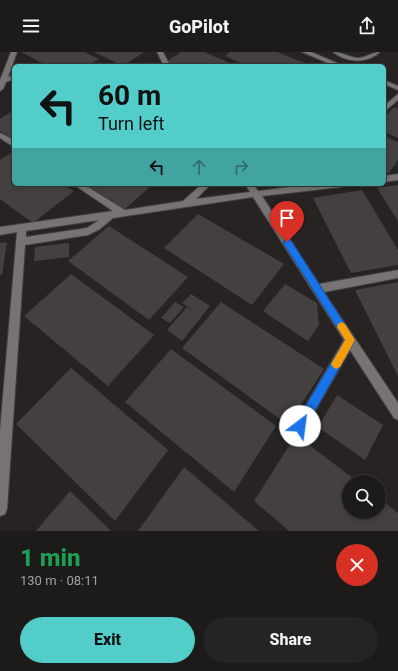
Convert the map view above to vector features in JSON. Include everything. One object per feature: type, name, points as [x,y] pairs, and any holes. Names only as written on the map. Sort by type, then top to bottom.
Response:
[{"type":"lane","points":[[12,64],[14,52]]},
{"type":"lane","points":[[160,52],[166,64]]},
{"type":"lane","points":[[305,52],[335,64]]},
{"type":"lane","points":[[319,64],[335,52],[357,60],[364,60],[377,52]]},
{"type":"lane","points":[[0,89],[12,65]]},
{"type":"lane","points":[[3,82],[12,78]]},
{"type":"lane","points":[[386,83],[398,88]]},
{"type":"lane","points":[[386,108],[398,96]]},
{"type":"lane","points":[[0,135],[12,143]]},
{"type":"lane","points":[[80,186],[123,213]]},
{"type":"lane","points":[[186,204],[205,186]]},
{"type":"lane","points":[[250,186],[397,410]]},
{"type":"lane","points":[[0,231],[256,194],[324,186]]},
{"type":"lane","points":[[20,242],[88,231],[97,227],[111,215]]},
{"type":"lane","points":[[36,239],[46,225]]},
{"type":"lane","points":[[0,509],[4,407],[22,228]]},
{"type":"lane","points":[[317,289],[398,274]]},
{"type":"lane","points":[[300,426],[350,340]]},
{"type":"building","points":[[21,52],[84,52],[99,59],[90,64],[44,64]]},
{"type":"building","points":[[94,52],[144,52],[126,64],[119,64]]},
{"type":"building","points":[[181,52],[204,52],[232,64],[170,64],[166,62]]},
{"type":"building","points":[[230,52],[277,52],[307,64],[243,64],[225,56]]},
{"type":"building","points":[[394,107],[398,108],[398,138],[386,133],[386,116]]},
{"type":"building","points":[[12,111],[12,139],[0,131],[0,119]]},
{"type":"building","points":[[386,137],[398,142],[398,160],[389,173],[386,172]]},
{"type":"building","points":[[12,152],[12,186],[65,186],[74,191],[33,223],[0,199],[0,160]]},
{"type":"building","points":[[398,185],[398,221],[377,188]]},
{"type":"building","points":[[88,186],[151,186],[125,209]]},
{"type":"building","points":[[362,190],[398,250],[398,265],[351,273],[313,198]]},
{"type":"building","points":[[198,214],[284,264],[252,305],[164,248]]},
{"type":"building","points":[[109,226],[188,277],[149,320],[68,261]]},
{"type":"building","points":[[7,242],[2,275],[0,275],[0,243]]},
{"type":"building","points":[[69,243],[69,257],[34,261],[35,247]]},
{"type":"building","points":[[71,274],[154,335],[108,386],[24,316]]},
{"type":"building","points":[[398,282],[398,376],[355,290]]},
{"type":"building","points":[[285,284],[317,303],[319,325],[308,341],[263,311]]},
{"type":"building","points":[[191,294],[210,306],[182,341],[167,330],[187,307],[196,312],[182,303]]},
{"type":"building","points":[[175,302],[184,307],[170,323],[161,318]]},
{"type":"building","points":[[221,302],[324,369],[288,425],[182,348]]},
{"type":"building","points":[[171,349],[276,426],[234,492],[125,402]]},
{"type":"building","points":[[71,368],[168,450],[115,521],[16,424]]},
{"type":"building","points":[[337,395],[383,425],[365,460],[318,427]]},
{"type":"building","points":[[296,435],[349,475],[342,475],[342,519],[386,519],[386,504],[398,513],[398,531],[289,531],[254,501]]},
{"type":"building","points":[[184,467],[259,531],[138,531]]},
{"type":"building","points":[[70,491],[111,531],[36,531]]},
{"type":"slow traffic","points":[[336,364],[350,340],[342,327]]},
{"type":"route","points":[[287,242],[350,340],[300,426]]}]
